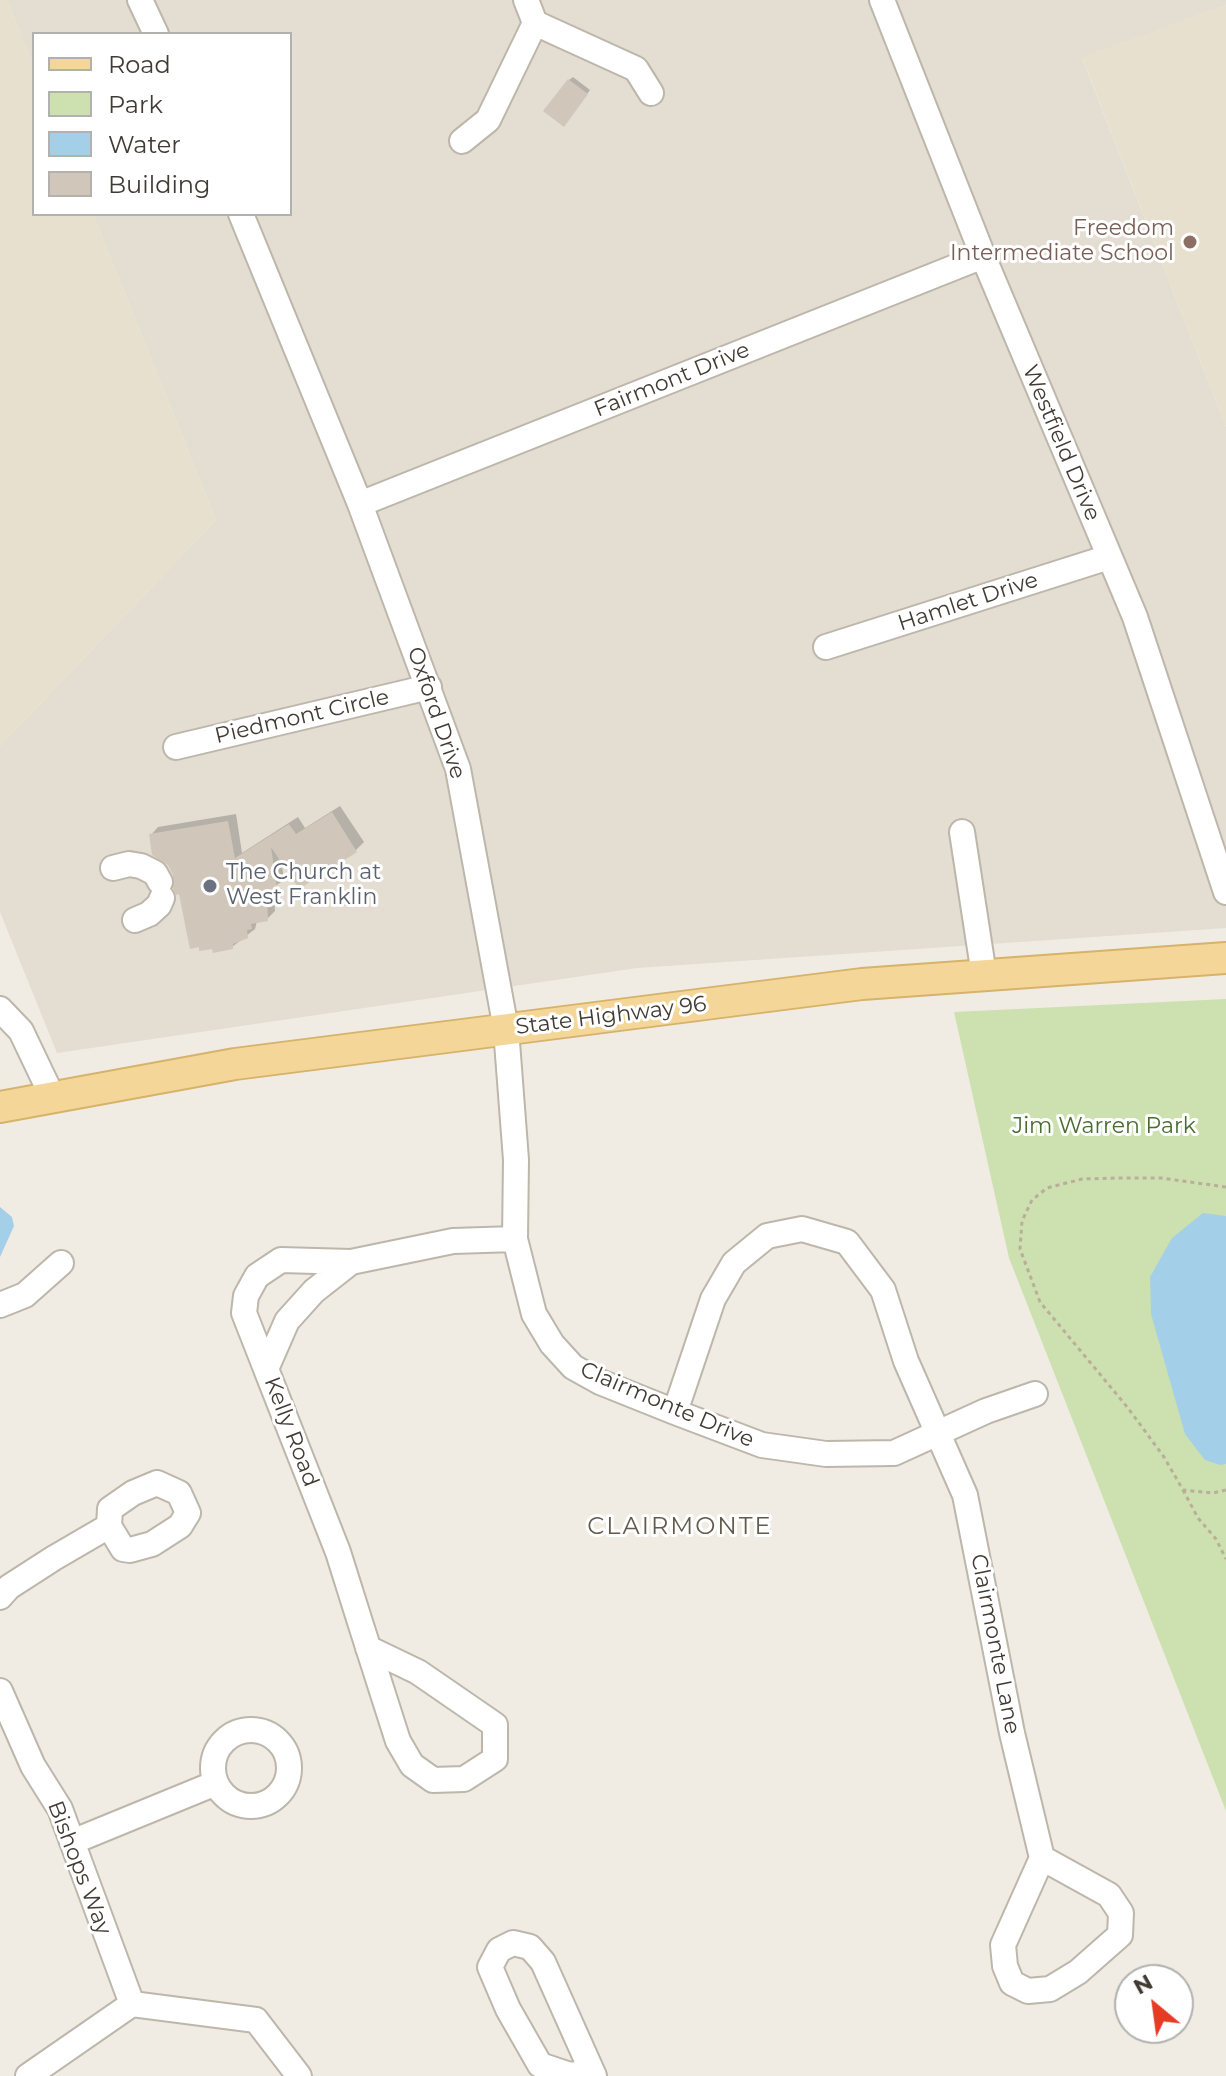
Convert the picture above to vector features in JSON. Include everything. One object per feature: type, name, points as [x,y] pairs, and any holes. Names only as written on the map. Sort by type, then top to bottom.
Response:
[{"type":"main road","name":"State Highway 96","points":[[0,1107],[235,1064],[862,984],[1226,958]]},
{"type":"street","points":[[140,0],[155,32]]},
{"type":"street","name":"Westfield Drive","points":[[882,0],[983,256],[1135,617],[1226,892]]},
{"type":"street","points":[[462,141],[488,120],[530,11],[636,69],[651,93]]},
{"type":"street","name":"Oxford Drive","points":[[242,216],[257,246],[360,504],[458,769],[506,1029],[516,1160],[515,1239]]},
{"type":"street","name":"Fairmont Drive","points":[[360,504],[983,256]]},
{"type":"street","name":"Hamlet Drive","points":[[826,647],[1109,557]]},
{"type":"street","name":"Piedmont Circle","points":[[176,747],[429,687]]},
{"type":"street","points":[[962,832],[984,975]]},
{"type":"street","points":[[113,868],[129,864],[155,873],[161,890],[159,905],[135,920]]},
{"type":"street","points":[[0,1009],[21,1031],[52,1096]]},
{"type":"street","name":"Clairmonte Lane","points":[[675,1412],[713,1299],[734,1263],[767,1236],[802,1229],[847,1242],[883,1290],[906,1361],[965,1495],[1012,1733],[1042,1858]]},
{"type":"street","name":"Kelly Road","points":[[368,1648],[418,1672],[495,1725],[495,1759],[464,1779],[433,1780],[412,1765],[398,1741],[368,1648],[338,1552],[266,1369],[287,1321],[314,1291],[351,1262],[453,1241],[515,1239]]},
{"type":"street","name":"Clairmonte Drive","points":[[515,1239],[534,1314],[552,1344],[573,1367],[600,1382],[762,1445],[826,1454],[894,1453],[1035,1394]]},
{"type":"street","points":[[266,1369],[244,1313],[246,1296],[257,1276],[281,1260],[351,1262]]},
{"type":"street","points":[[0,1305],[25,1295],[61,1263]]},
{"type":"street","points":[[0,1597],[9,1587],[109,1526]]},
{"type":"street","name":"Bishops Way","points":[[0,1691],[33,1766],[60,1809],[132,2004]]},
{"type":"street","points":[[72,1842],[216,1783]]},
{"type":"street","points":[[1042,1858],[1109,1895],[1121,1913],[1120,1935],[1078,1972],[1050,1989],[1028,1991],[1012,1983],[1005,1966],[1003,1945],[1042,1858]]},
{"type":"street","points":[[513,1943],[530,1947],[543,1962],[593,2074],[570,2075],[540,2065],[508,2009],[490,1967],[499,1950],[513,1943]]},
{"type":"street","points":[[28,2076],[132,2004],[256,2020],[299,2076]]},
{"type":"path","points":[[1226,1187],[1161,1178],[1082,1179],[1047,1188],[1032,1200],[1022,1221],[1020,1249],[1040,1302],[1111,1386],[1164,1457],[1198,1518],[1216,1539],[1226,1559]]},
{"type":"path","points":[[1183,1490],[1213,1493],[1226,1490]]},
{"type":"shaded area","points":[[0,0],[7,0],[32,62],[32,216],[94,216],[216,520],[0,746]]},
{"type":"shaded area","points":[[7,0],[1226,0],[1226,5],[1082,58],[1226,427],[1226,928],[637,968],[57,1053],[0,912],[0,746],[216,520],[94,216],[292,216],[292,32],[32,32],[32,62]]},
{"type":"shaded area","name":"Freedom Intermediate School","points":[[1226,5],[1226,427],[1082,57]]},
{"type":"green space","name":"Jim Warren Park","points":[[1226,999],[1226,1811],[1009,1258],[954,1012]]},
{"type":"water","points":[[0,1207],[12,1217],[14,1226],[0,1257]]},
{"type":"water","points":[[1203,1213],[1226,1216],[1226,1464],[1220,1465],[1205,1460],[1185,1434],[1151,1314],[1150,1277],[1172,1238]]},
{"type":"building","points":[[568,79],[588,94],[564,127],[543,111]]},
{"type":"building","name":"The Church at West Franklin","points":[[332,812],[357,852],[299,889],[271,847],[277,889],[267,889],[268,921],[251,924],[252,929],[247,930],[248,938],[233,944],[233,949],[213,953],[212,949],[190,949],[179,894],[176,895],[173,888],[173,875],[168,865],[152,855],[149,834],[228,821],[235,858],[289,824],[296,834]]},
{"type":"place","name":"Freedom Intermediate School","points":[[1190,242]]},
{"type":"place","name":"The Church at West Franklin","points":[[210,886]]},
{"type":"district","name":"CLAIRMONTE","points":[[680,1527]]}]
